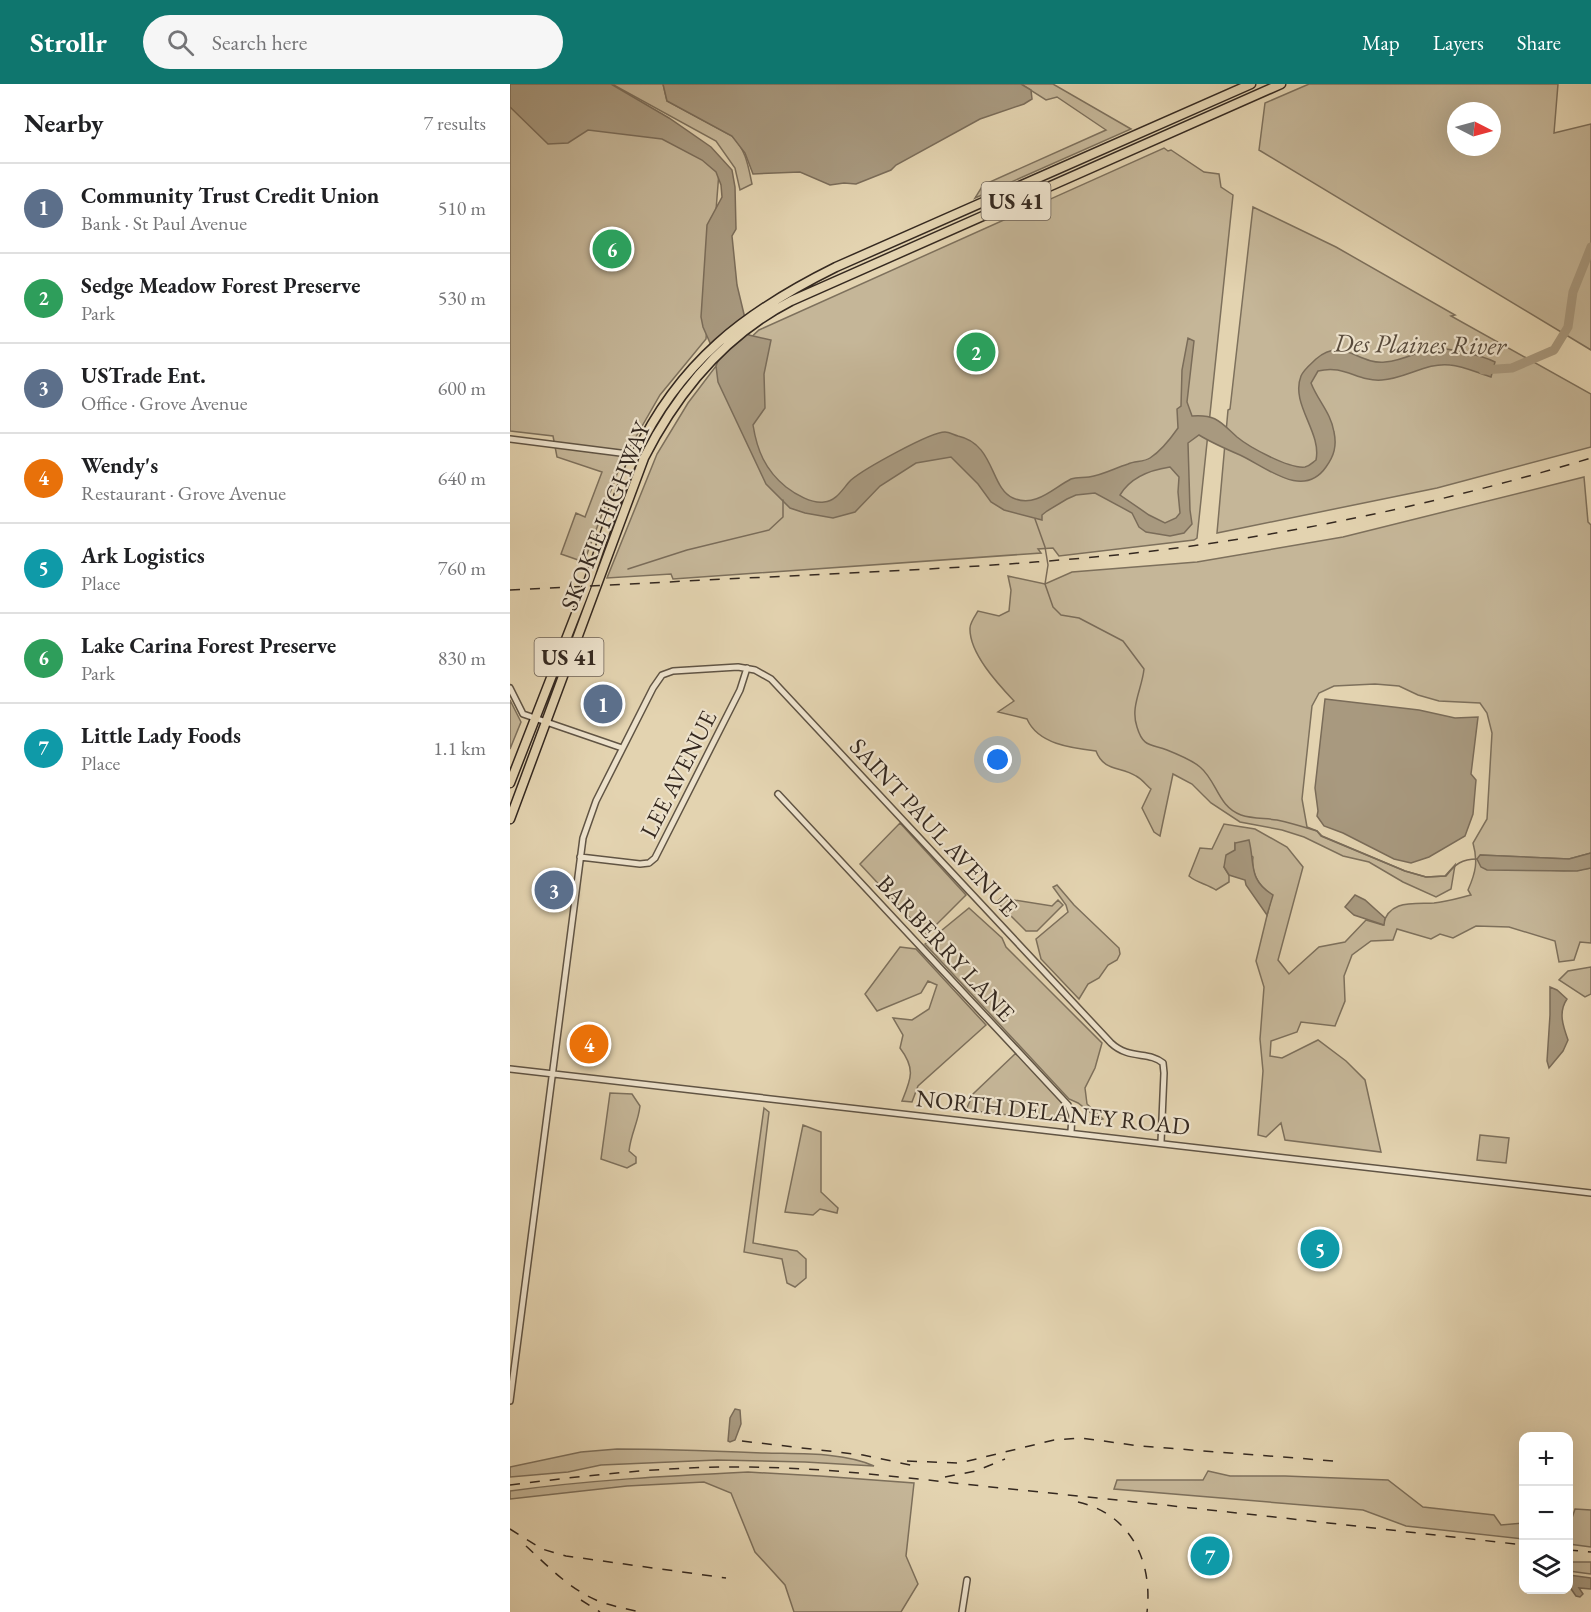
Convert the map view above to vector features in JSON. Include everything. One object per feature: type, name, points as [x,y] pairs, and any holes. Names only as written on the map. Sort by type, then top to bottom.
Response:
[{"type":"highway","name":"US 41","points":[[705,360],[752,314],[792,289],[836,267],[1251,84]]},
{"type":"highway","name":"US 41","points":[[1230,106],[1281,84]]},
{"type":"highway","points":[[1230,93],[1235,98],[1235,102],[1230,106]]},
{"type":"highway","name":"SKOKIE HIGHWAY","points":[[510,783],[640,457],[705,360],[791,301],[1230,106]]},
{"type":"highway","name":"SKOKIE HIGHWAY","points":[[510,819],[640,457]]},
{"type":"street","points":[[510,440],[640,457]]},
{"type":"street","points":[[510,1401],[583,838],[592,812],[622,748],[662,675],[673,671],[747,668]]},
{"type":"street","name":"LEE AVENUE","points":[[580,857],[640,864],[649,863],[655,858],[735,700],[747,668]]},
{"type":"street","name":"SAINT PAUL AVENUE","points":[[747,668],[764,674],[781,690],[1111,1043],[1123,1053],[1156,1058],[1163,1062],[1161,1142]]},
{"type":"street","points":[[510,688],[523,714],[622,748]]},
{"type":"street","name":"BARBERRY LANE","points":[[778,794],[1068,1105],[1072,1115],[1071,1132]]},
{"type":"street","name":"NORTH DELANEY ROAD","points":[[510,1069],[1591,1192]]},
{"type":"street","points":[[962,1612],[967,1580]]},
{"type":"shaded area","points":[[510,84],[611,84],[612,98],[720,159],[706,339],[660,395],[622,461],[584,562],[561,554],[576,513],[585,517],[602,472],[557,457],[553,436],[510,431]]},
{"type":"shaded area","points":[[510,84],[611,84],[669,118],[711,147],[732,170],[735,187],[736,229],[732,236],[737,285],[749,335],[771,340],[764,374],[765,408],[753,425],[755,434],[763,459],[773,474],[790,490],[814,501],[824,502],[833,499],[851,480],[869,468],[912,444],[945,432],[970,441],[979,448],[986,456],[1006,493],[1021,500],[1037,499],[1071,479],[1094,476],[1148,459],[1162,448],[1178,428],[1177,409],[1181,406],[1182,370],[1188,338],[1194,341],[1187,402],[1192,416],[1213,418],[1260,451],[1298,467],[1307,467],[1316,460],[1317,450],[1315,439],[1302,408],[1299,386],[1301,376],[1316,359],[1326,353],[1334,350],[1343,351],[1367,360],[1385,362],[1402,359],[1428,349],[1451,350],[1495,362],[1491,377],[1450,365],[1433,366],[1382,380],[1373,380],[1344,371],[1327,369],[1318,371],[1311,383],[1330,419],[1335,437],[1334,451],[1326,467],[1317,476],[1307,481],[1284,478],[1199,435],[1188,443],[1192,524],[1184,533],[1170,536],[1146,532],[1139,527],[1132,513],[1095,493],[1076,495],[1067,499],[1042,515],[1042,520],[1004,510],[991,502],[978,484],[951,457],[916,463],[880,486],[855,512],[833,518],[805,513],[790,508],[766,484],[718,382],[716,366],[718,361],[703,327],[701,317],[707,225],[722,197],[721,185],[716,172],[702,160],[662,139],[588,130],[568,143],[548,144],[510,107]],"holes":[[[1170,467],[1179,477],[1180,513],[1176,518],[1165,523],[1120,495],[1135,479],[1155,470]]]},
{"type":"shaded area","points":[[612,84],[663,84],[667,101],[732,136],[737,141],[748,164],[752,184],[740,190],[735,168],[716,141]]},
{"type":"shaded area","points":[[663,84],[1021,84],[1031,90],[1032,99],[980,119],[896,165],[891,170],[856,184],[830,185],[800,172],[753,174],[745,153],[732,136],[667,101]]},
{"type":"shaded area","points":[[1021,84],[1053,84],[1131,129],[975,198],[983,185],[1106,130],[1057,97],[1046,100]]},
{"type":"shaded area","points":[[1309,84],[1558,84],[1554,133],[1591,124],[1591,350],[1259,150],[1265,103]]},
{"type":"shaded area","points":[[1164,148],[1171,150],[1204,172],[1219,174],[1221,187],[1233,195],[1197,538],[1059,556],[1053,548],[1038,549],[1041,553],[673,579],[671,574],[607,578],[657,454],[688,403],[716,366],[717,369],[759,330]]},
{"type":"shaded area","points":[[1253,207],[1336,247],[1455,315],[1451,316],[1591,394],[1591,447],[1437,488],[1217,533],[1228,410],[1230,409]]},
{"type":"shaded area","points":[[1584,477],[1588,522],[1591,525],[1591,853],[1569,859],[1480,855],[1521,866],[1549,870],[1591,868],[1591,943],[1580,942],[1574,960],[1559,962],[1555,941],[1509,927],[1476,926],[1453,938],[1440,934],[1431,939],[1397,929],[1393,940],[1371,941],[1352,955],[1344,976],[1345,1001],[1335,1026],[1301,1022],[1297,1032],[1271,1041],[1270,1056],[1282,1058],[1318,1040],[1346,1061],[1365,1080],[1381,1152],[1285,1140],[1281,1123],[1266,1137],[1258,1135],[1263,1071],[1260,1039],[1264,987],[1256,961],[1272,895],[1257,879],[1253,868],[1253,857],[1235,843],[1235,850],[1224,867],[1229,875],[1229,882],[1216,890],[1192,878],[1189,876],[1200,848],[1212,849],[1224,824],[1255,829],[1287,847],[1303,867],[1278,960],[1289,974],[1319,947],[1345,942],[1366,920],[1383,925],[1386,917],[1396,907],[1452,900],[1471,895],[1468,890],[1476,861],[1473,843],[1487,819],[1492,733],[1487,713],[1480,703],[1439,701],[1399,686],[1375,684],[1334,686],[1319,693],[1312,706],[1302,799],[1307,827],[1322,836],[1405,871],[1426,877],[1445,876],[1455,865],[1451,889],[1436,897],[1403,882],[1369,862],[1343,856],[1304,837],[1240,822],[1211,803],[1192,784],[1173,774],[1160,836],[1154,832],[1142,808],[1151,789],[1140,779],[1108,766],[1099,758],[1096,751],[1056,743],[1039,734],[1027,719],[998,712],[1014,701],[979,658],[971,638],[972,622],[978,611],[999,616],[1009,611],[1011,590],[1008,576],[1045,584],[1072,572],[1197,562],[1343,537]]},
{"type":"shaded area","points":[[1325,699],[1419,710],[1455,718],[1478,717],[1471,774],[1476,780],[1473,814],[1465,836],[1429,857],[1411,863],[1394,859],[1324,826],[1317,816],[1315,788]]},
{"type":"shaded area","points":[[510,700],[521,722],[510,749]]},
{"type":"shaded area","points":[[900,823],[966,895],[926,935],[860,864]]},
{"type":"shaded area","points":[[1249,840],[1256,877],[1273,895],[1267,915],[1246,885],[1245,880],[1229,875],[1224,867],[1226,855],[1235,850],[1235,843]]},
{"type":"shaded area","points":[[1591,853],[1591,868],[1577,871],[1487,870],[1481,867],[1477,859],[1480,855],[1569,859]]},
{"type":"shaded area","points":[[1057,885],[1074,905],[1119,948],[1120,954],[1117,960],[1108,965],[1099,978],[1088,984],[1079,999],[1041,959],[1036,939],[1068,912],[1066,905],[1053,887]]},
{"type":"shaded area","points":[[1355,895],[1365,900],[1385,918],[1384,925],[1354,915],[1345,907]]},
{"type":"shaded area","points":[[1001,898],[1052,906],[1058,900],[1063,905],[1037,931],[1026,931],[997,902]]},
{"type":"shaded area","points":[[969,908],[1002,938],[1006,947],[1102,1043],[1095,1068],[1085,1088],[1087,1104],[1103,1119],[1100,1120],[1069,1099],[925,944]]},
{"type":"shaded area","points":[[900,947],[916,949],[986,1025],[918,1086],[912,1102],[902,1101],[910,1080],[910,1068],[900,1048],[903,1035],[893,1018],[912,1020],[929,1009],[937,985],[928,981],[921,993],[877,1011],[865,994]]},
{"type":"shaded area","points":[[1591,967],[1591,994],[1585,997],[1559,980],[1568,971]]},
{"type":"shaded area","points":[[1550,987],[1567,999],[1562,1014],[1568,1040],[1563,1051],[1549,1068],[1547,1061]]},
{"type":"shaded area","points":[[1016,1053],[1060,1100],[1067,1112],[1062,1117],[1051,1120],[966,1110],[973,1094]]},
{"type":"shaded area","points":[[610,1093],[632,1094],[640,1106],[629,1151],[636,1157],[636,1163],[627,1168],[601,1159]]},
{"type":"shaded area","points":[[764,1108],[769,1112],[753,1243],[797,1251],[806,1259],[806,1278],[795,1287],[787,1283],[782,1259],[744,1252]]},
{"type":"shaded area","points":[[803,1125],[821,1132],[821,1192],[838,1208],[837,1213],[820,1209],[813,1215],[785,1212]]},
{"type":"shaded area","points":[[1480,1135],[1509,1138],[1506,1163],[1477,1160]]},
{"type":"shaded area","points":[[735,1409],[740,1410],[741,1424],[735,1440],[730,1442],[728,1441],[730,1418]]},
{"type":"shaded area","points":[[617,1449],[821,1455],[849,1458],[874,1466],[717,1460],[601,1465],[568,1472],[510,1477],[510,1467],[581,1452]]},
{"type":"shaded area","points":[[1208,1471],[1230,1476],[1388,1480],[1423,1507],[1494,1515],[1501,1525],[1519,1523],[1519,1539],[1406,1526],[1363,1510],[1114,1489],[1117,1480],[1203,1480]]},
{"type":"shaded area","points":[[748,1472],[914,1483],[906,1556],[918,1584],[901,1612],[794,1612],[785,1585],[755,1552],[731,1493],[704,1482],[627,1486],[510,1499],[510,1491],[540,1487]]},
{"type":"shaded area","points":[[1575,1509],[1591,1510],[1591,1547],[1573,1545]]},
{"type":"shaded area","points":[[1573,1562],[1591,1562],[1591,1574],[1573,1572]]},
{"type":"shaded area","points":[[1573,1576],[1591,1578],[1591,1589],[1579,1588],[1583,1594],[1580,1597],[1573,1592]]},
{"type":"waterway","name":"Des Plaines River","points":[[1483,370],[1512,368],[1554,350],[1568,327],[1573,292],[1591,247]]},
{"type":"waterway","points":[[628,569],[687,550],[769,530],[783,517],[783,500]]},
{"type":"waterway","points":[[1035,519],[1045,547],[1048,565],[1045,584],[1053,607],[1061,615],[1079,618],[1123,641],[1144,669],[1135,712],[1135,720],[1142,738],[1148,744],[1180,755],[1200,767],[1222,800],[1233,811],[1241,815],[1277,820],[1317,831],[1321,836],[1405,871],[1426,877],[1446,876],[1459,863],[1477,859]]},
{"type":"railway","points":[[510,590],[952,568],[1193,546],[1365,516],[1479,489],[1591,458]]},
{"type":"railway","points":[[907,1461],[960,1463],[1054,1440],[1081,1438],[1140,1446],[1334,1461]]},
{"type":"railway","points":[[742,1441],[863,1455],[915,1466]]},
{"type":"railway","points":[[945,1477],[976,1471],[1005,1459]]},
{"type":"railway","points":[[510,1485],[690,1468],[750,1467],[818,1470],[1146,1503],[1519,1544]]},
{"type":"railway","points":[[1078,1502],[1112,1517],[1135,1543],[1146,1575],[1147,1612]]},
{"type":"railway","points":[[510,1529],[542,1549],[566,1556],[726,1578]]},
{"type":"railway","points":[[526,1546],[562,1579],[582,1593],[604,1603],[640,1612]]},
{"type":"railway","points":[[1573,1550],[1591,1552]]},
{"type":"railway","points":[[581,1600],[600,1612]]},
{"type":"place","name":"Lake Carina Forest Preserve","points":[[612,249]]},
{"type":"place","name":"Sedge Meadow Forest Preserve","points":[[976,352]]},
{"type":"place","name":"Community Trust Credit Union","points":[[603,704]]},
{"type":"place","name":"USTrade Ent.","points":[[554,890]]},
{"type":"place","name":"Wendy's","points":[[589,1044]]},
{"type":"place","name":"Ark Logistics","points":[[1320,1249]]},
{"type":"place","name":"Little Lady Foods","points":[[1210,1556]]}]
